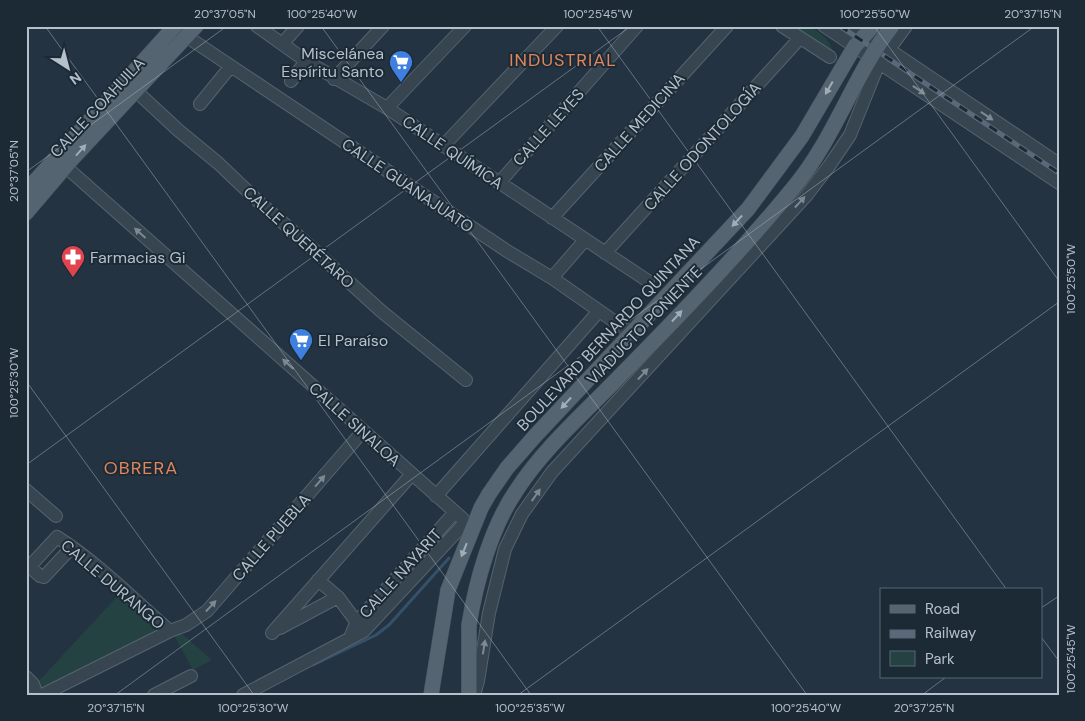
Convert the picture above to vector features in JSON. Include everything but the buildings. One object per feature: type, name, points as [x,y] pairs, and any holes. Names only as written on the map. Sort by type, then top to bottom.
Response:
[{"type":"main road","name":"VIADUCTO PONIENTE","points":[[469,695],[469,625],[474,594],[483,562],[515,491],[559,439],[654,341],[796,186],[828,139],[869,60],[892,26]]},
{"type":"main road","name":"CALLE COAHUILA","points":[[26,213],[136,91],[186,29]]},
{"type":"main road","name":"CALLE COAHUILA","points":[[26,191],[186,29]]},
{"type":"main road","name":"BOULEVARD BERNARDO QUINTANA","points":[[431,695],[448,590],[481,508],[489,494],[507,468],[535,436],[748,209],[802,136],[864,29]]},
{"type":"street","name":"CALLE QUÍMICA","points":[[257,26],[306,61],[334,79],[387,108],[648,281]]},
{"type":"street","points":[[282,44],[298,26]]},
{"type":"street","points":[[334,79],[383,26]]},
{"type":"street","points":[[387,108],[465,26]]},
{"type":"street","points":[[443,146],[557,26]]},
{"type":"street","name":"CALLE LEYES","points":[[498,183],[638,26]]},
{"type":"street","name":"CALLE MEDICINA","points":[[552,218],[727,26]]},
{"type":"street","points":[[782,26],[830,57]]},
{"type":"street","points":[[824,26],[1059,183]]},
{"type":"street","points":[[474,695],[489,612],[504,549],[522,514],[552,472],[806,196],[850,135],[879,63],[906,26]]},
{"type":"street","name":"CALLE GUANAJUATO","points":[[186,29],[232,66],[507,252],[552,278],[631,334]]},
{"type":"street","points":[[864,29],[888,50],[1059,164]]},
{"type":"street","name":"CALLE ODONTOLOGÍA","points":[[605,253],[800,38]]},
{"type":"street","points":[[291,81],[306,61]]},
{"type":"street","points":[[200,104],[232,66]]},
{"type":"street","name":"CALLE QUERÉTARO","points":[[136,91],[381,311],[466,380]]},
{"type":"street","name":"CALLE SINALOA","points":[[66,167],[459,516]]},
{"type":"street","points":[[552,278],[585,240]]},
{"type":"street","points":[[436,496],[599,311]]},
{"type":"street","name":"CALLE PUEBLA","points":[[42,695],[186,625],[208,610],[363,432]]},
{"type":"street","points":[[338,597],[272,633],[412,474]]},
{"type":"street","name":"CALLE DURANGO","points":[[26,490],[56,516]]},
{"type":"street","name":"CALLE NAYARIT","points":[[243,695],[350,638],[462,526],[459,516]]},
{"type":"street","name":"CALLE DURANGO","points":[[72,547],[46,576],[42,577],[31,568],[31,565],[56,537],[72,547],[91,561],[170,632]]},
{"type":"street","points":[[318,580],[338,597],[360,627]]},
{"type":"street","points":[[154,695],[191,676]]},
{"type":"street","points":[[26,677],[33,684],[36,695]]},
{"type":"green space","points":[[793,26],[806,26],[819,32],[830,44],[832,52]]},
{"type":"green space","points":[[123,590],[166,628],[45,690],[38,682]]},
{"type":"green space","points":[[181,633],[212,660],[193,670],[174,635]]},
{"type":"waterway","points":[[313,665],[376,635],[389,625],[449,558]]},
{"type":"railway","points":[[840,26],[1059,173]]},
{"type":"place","name":"Miscelánea Espíritu Santo","points":[[401,83]]},
{"type":"place","name":"Farmacias Gi","points":[[73,278]]},
{"type":"place","name":"El Paraíso","points":[[301,361]]},
{"type":"district","name":"INDUSTRIAL","points":[[563,60]]},
{"type":"district","name":"OBRERA","points":[[141,468]]}]
